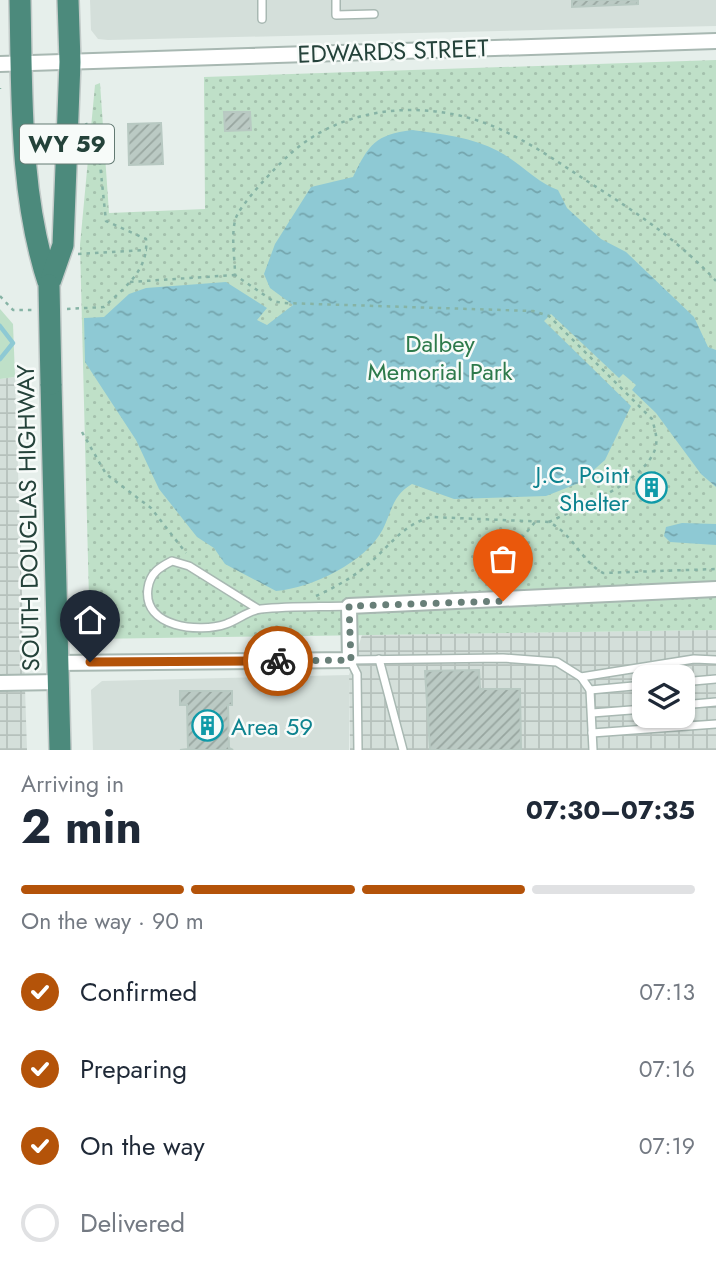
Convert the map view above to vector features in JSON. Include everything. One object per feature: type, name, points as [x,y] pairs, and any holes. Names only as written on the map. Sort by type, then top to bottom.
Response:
[{"type":"highway","name":"SOUTH DOUGLAS HIGHWAY","points":[[20,0],[10,64],[36,245],[49,285],[60,750]]},
{"type":"highway","name":"SOUTH DOUGLAS HIGHWAY","points":[[49,285],[63,245],[70,62],[68,0]]},
{"type":"street","name":"EDWARDS STREET","points":[[10,64],[716,41]]},
{"type":"street","points":[[0,683],[58,672],[351,660],[349,606],[716,589]]},
{"type":"lane","points":[[262,0],[262,19]]},
{"type":"lane","points":[[336,0],[337,15],[374,14]]},
{"type":"lane","points":[[258,609],[189,566],[172,561],[156,569],[148,586],[148,604],[156,617],[177,626],[224,625],[258,609],[349,606]]},
{"type":"lane","points":[[358,750],[357,674],[351,660],[503,658],[558,662],[581,677],[590,690],[593,750]]},
{"type":"lane","points":[[379,659],[403,750]]},
{"type":"lane","points":[[581,677],[694,659],[716,660]]},
{"type":"lane","points":[[695,681],[716,679]]},
{"type":"lane","points":[[590,690],[632,686]]},
{"type":"lane","points":[[695,704],[716,702]]},
{"type":"lane","points":[[592,713],[632,710]]},
{"type":"lane","points":[[592,733],[716,724]]},
{"type":"path","points":[[235,275],[235,219],[280,163],[299,145],[349,119],[405,110],[455,116],[507,132],[656,226],[716,281]]},
{"type":"path","points":[[60,309],[104,307],[130,282],[145,261],[147,250],[146,239],[106,221],[100,164],[86,123]]},
{"type":"path","points":[[75,254],[147,250]]},
{"type":"path","points":[[130,282],[235,275],[273,301],[283,303],[533,311],[549,316],[652,419],[656,435],[655,450],[647,464],[632,477],[549,522]]},
{"type":"path","points":[[0,296],[13,310],[34,310]]},
{"type":"path","points":[[82,432],[106,474],[151,508],[187,554]]},
{"type":"path","points":[[314,596],[352,576],[418,520],[432,517],[549,522],[565,530],[594,568],[603,573],[716,569]]},
{"type":"path","points":[[512,561],[515,546],[536,521]]},
{"type":"shaded area","points":[[90,0],[716,0],[716,26],[108,40],[98,39],[91,30]]},
{"type":"shaded area","points":[[15,377],[27,750],[0,750],[0,379]]},
{"type":"shaded area","points":[[716,630],[716,750],[350,750],[349,675],[362,635]]},
{"type":"shaded area","points":[[349,675],[349,750],[93,750],[91,690],[102,681]]},
{"type":"green space","name":"Dalbey Memorial Park","points":[[716,60],[716,630],[90,639],[80,245],[95,85],[100,83],[109,213],[205,209],[204,77]]},
{"type":"green space","points":[[0,309],[13,324],[15,377],[0,379]]},
{"type":"water","points":[[412,130],[456,137],[488,146],[558,190],[567,208],[601,239],[626,252],[694,317],[708,347],[716,350],[716,487],[701,474],[656,413],[632,390],[636,385],[623,374],[619,378],[551,314],[544,321],[631,406],[605,460],[579,483],[546,496],[454,499],[412,484],[397,498],[383,529],[364,552],[321,579],[276,591],[225,564],[214,548],[197,537],[159,489],[136,440],[85,362],[84,318],[104,317],[129,294],[146,288],[226,282],[267,308],[257,320],[267,325],[293,305],[270,288],[264,274],[275,244],[311,187],[353,177],[369,149],[381,138]]},
{"type":"water","points":[[682,523],[716,524],[716,545],[670,542],[664,536],[666,527]]},
{"type":"building","points":[[572,0],[638,0],[638,4],[572,7]]},
{"type":"building","points":[[224,112],[250,112],[251,130],[225,131]]},
{"type":"building","points":[[161,123],[163,164],[129,165],[128,124]]},
{"type":"building","name":"J.C. Point Shelter","points":[[645,478],[662,481],[660,498],[642,495]]},
{"type":"building","points":[[479,670],[480,689],[520,689],[521,750],[430,750],[425,671]]},
{"type":"building","name":"Area 59","points":[[180,691],[232,691],[232,705],[228,705],[229,748],[233,750],[180,750],[188,749],[187,705],[180,705]]},
{"type":"waterway","points":[[0,326],[13,343],[0,359]]},
{"type":"way so far","points":[[278,661],[351,660],[349,606],[503,601]]},
{"type":"place","name":"J.C. Point Shelter","points":[[652,488]]},
{"type":"place","name":"Area 59","points":[[208,726]]},
{"type":"route","points":[[90,662],[278,661]]}]
